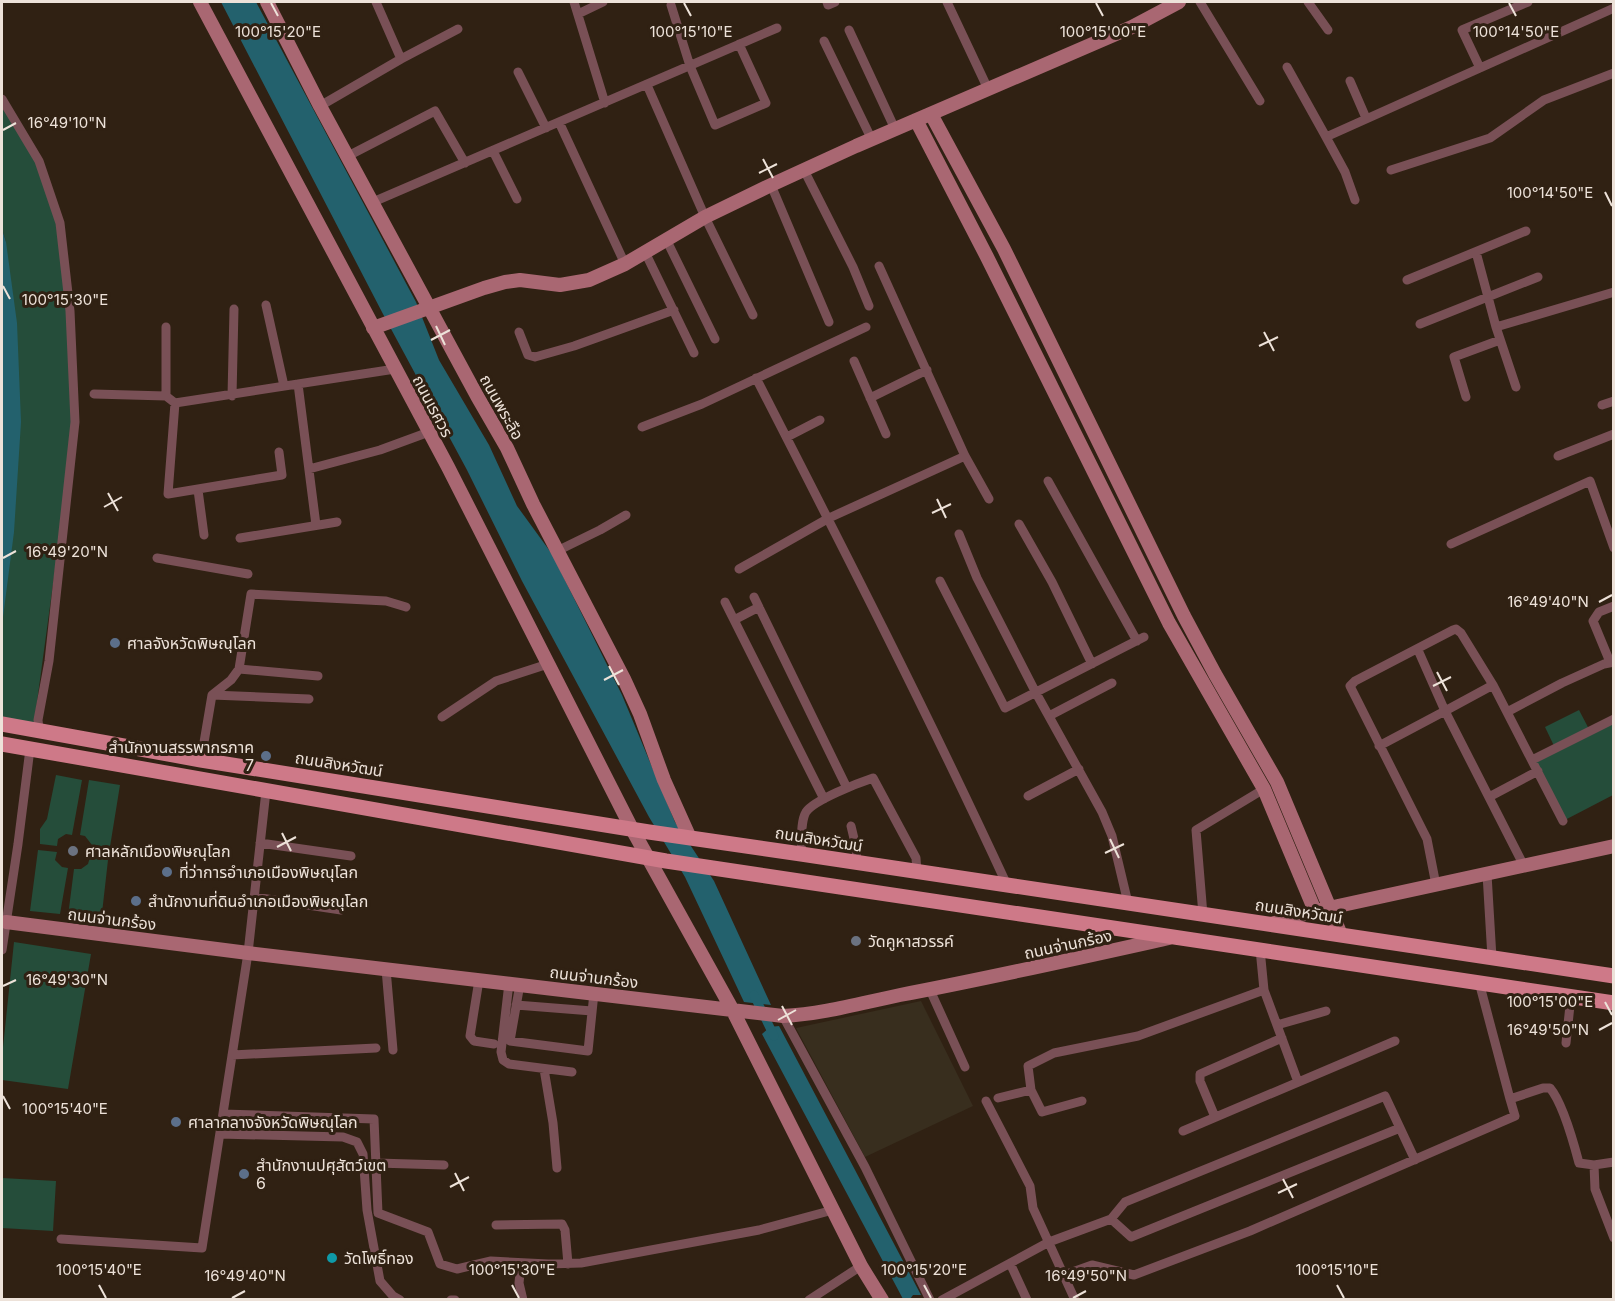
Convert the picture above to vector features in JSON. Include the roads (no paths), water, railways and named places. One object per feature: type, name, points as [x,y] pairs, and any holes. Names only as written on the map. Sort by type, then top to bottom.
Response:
[{"type":"main road","name":"ถนนสิงหวัฒน์","points":[[2,724],[201,760],[649,832],[1614,976]]},
{"type":"main road","points":[[2,744],[666,861],[1614,1002]]},
{"type":"main road","points":[[266,791],[269,771]]},
{"type":"street","name":"ถนนเรศวร","points":[[200,2],[379,326],[395,369],[632,829],[732,1009],[861,1266],[882,1299]]},
{"type":"street","name":"ถนนพระลือ","points":[[267,2],[427,309],[507,448],[628,688],[664,780],[690,838]]},
{"type":"street","points":[[376,2],[401,59]]},
{"type":"street","points":[[574,2],[604,104]]},
{"type":"street","points":[[578,14],[603,2]]},
{"type":"street","points":[[826,2],[828,5],[835,2]]},
{"type":"street","points":[[947,2],[988,89]]},
{"type":"street","points":[[379,326],[505,282],[520,280],[560,285],[589,280],[625,264],[705,217],[771,185],[1132,27],[1179,2]]},
{"type":"street","points":[[1200,2],[1260,101]]},
{"type":"street","points":[[1308,2],[1328,30]]},
{"type":"street","points":[[1480,68],[1462,30],[1528,2]]},
{"type":"street","points":[[671,5],[690,66],[715,125],[766,103],[739,44]]},
{"type":"street","points":[[1326,137],[1614,8]]},
{"type":"street","points":[[373,202],[777,28]]},
{"type":"street","points":[[320,106],[458,29]]},
{"type":"street","points":[[849,30],[895,129]]},
{"type":"street","points":[[824,41],[872,140]]},
{"type":"street","points":[[1287,67],[1345,172],[1355,200]]},
{"type":"street","points":[[518,72],[546,128]]},
{"type":"street","points":[[1391,170],[1490,138],[1544,100],[1614,73]]},
{"type":"street","points":[[1350,81],[1366,118]]},
{"type":"street","points":[[647,85],[705,217],[753,315]]},
{"type":"street","points":[[2,99],[39,161],[60,223],[70,311],[75,422],[49,661],[39,729]]},
{"type":"street","points":[[348,156],[435,111],[465,164]]},
{"type":"street","points":[[932,114],[1004,249],[1184,616],[1277,782],[1341,936]]},
{"type":"street","points":[[916,120],[987,257],[1169,623],[1264,789],[1315,911]]},
{"type":"street","points":[[560,122],[625,264]]},
{"type":"street","points":[[493,151],[518,199]]},
{"type":"street","points":[[804,171],[853,267],[869,306]]},
{"type":"street","points":[[771,185],[829,322]]},
{"type":"street","points":[[1407,280],[1526,231]]},
{"type":"street","points":[[666,239],[715,339]]},
{"type":"street","points":[[645,252],[694,353]]},
{"type":"street","points":[[1476,252],[1496,327],[1516,387]]},
{"type":"street","points":[[879,266],[965,456],[989,499]]},
{"type":"street","points":[[1420,324],[1538,277]]},
{"type":"street","points":[[1496,327],[1614,292]]},
{"type":"street","points":[[266,305],[284,386]]},
{"type":"street","points":[[232,396],[234,309]]},
{"type":"street","points":[[519,332],[528,354],[535,357],[574,346],[675,310]]},
{"type":"street","points":[[166,327],[166,396]]},
{"type":"street","points":[[642,427],[702,404],[866,327]]},
{"type":"street","points":[[1466,397],[1454,357],[1500,340]]},
{"type":"street","points":[[854,361],[886,434]]},
{"type":"street","points":[[94,394],[166,396],[175,403],[395,369]]},
{"type":"street","points":[[870,398],[927,370]]},
{"type":"street","points":[[756,378],[829,518],[947,757],[1007,885]]},
{"type":"street","points":[[298,384],[316,525]]},
{"type":"street","points":[[1602,405],[1614,401]]},
{"type":"street","points":[[175,403],[168,494],[282,475],[279,452]]},
{"type":"street","points":[[787,437],[820,420]]},
{"type":"street","points":[[309,469],[380,450],[429,432]]},
{"type":"street","points":[[1558,456],[1614,434]]},
{"type":"street","points":[[739,569],[829,518],[965,456]]},
{"type":"street","points":[[940,581],[1005,708],[1140,639],[1048,481]]},
{"type":"street","points":[[1452,544],[1590,481],[1614,548]]},
{"type":"street","points":[[198,490],[204,535]]},
{"type":"street","points":[[557,551],[626,515]]},
{"type":"street","points":[[240,538],[338,522]]},
{"type":"street","points":[[1019,524],[1052,582],[1092,664]]},
{"type":"street","points":[[959,534],[977,578],[1036,693],[1102,812],[1112,836],[1128,903]]},
{"type":"street","points":[[157,558],[248,574]]},
{"type":"street","points":[[201,760],[212,695],[231,680],[239,669],[251,594],[386,602],[406,607]]},
{"type":"street","points":[[753,597],[847,788]]},
{"type":"street","points":[[725,602],[824,799]]},
{"type":"street","points":[[1507,712],[1562,683],[1612,662],[1593,621],[1599,612],[1614,606]]},
{"type":"street","points":[[734,620],[759,607]]},
{"type":"street","points":[[1436,885],[1428,841],[1352,692],[1351,685],[1453,630],[1458,630],[1493,684],[1563,821]]},
{"type":"street","points":[[1418,650],[1445,711],[1524,866]]},
{"type":"street","points":[[442,717],[493,682],[548,664]]},
{"type":"street","points":[[239,669],[318,676]]},
{"type":"street","points":[[1049,716],[1112,683]]},
{"type":"street","points":[[1379,746],[1493,684]]},
{"type":"street","points":[[212,695],[309,699]]},
{"type":"street","points":[[1532,760],[1614,719]]},
{"type":"street","points":[[2,950],[18,844],[26,749]]},
{"type":"street","points":[[1028,796],[1079,769]]},
{"type":"street","points":[[1490,797],[1538,771]]},
{"type":"street","points":[[801,854],[806,813],[810,808],[824,799],[873,777],[916,858],[917,872]]},
{"type":"street","points":[[1203,915],[1196,830],[1264,789]]},
{"type":"street","points":[[61,1239],[202,1248],[248,953],[266,791]]},
{"type":"street","points":[[851,826],[857,863]]},
{"type":"street","points":[[260,843],[351,856]]},
{"type":"street","points":[[1271,924],[1315,911],[1614,846]]},
{"type":"street","points":[[1487,874],[1492,958]]},
{"type":"street","points":[[254,897],[341,910]]},
{"type":"street","name":"ถนนจ่านกร้อง","points":[[6,922],[783,1016],[805,1015],[930,990],[1174,937]]},
{"type":"street","points":[[1260,950],[1264,990],[1298,1082]]},
{"type":"street","points":[[386,969],[393,1050]]},
{"type":"street","points":[[479,980],[470,1036],[474,1041],[494,1044]]},
{"type":"street","points":[[1064,1275],[1092,1265],[1134,1275],[1250,1232],[1515,1116],[1479,982]]},
{"type":"street","points":[[515,984],[516,1005],[510,1041],[588,1051],[594,993]]},
{"type":"street","points":[[515,984],[501,1052],[502,1059],[509,1064],[572,1072]]},
{"type":"street","points":[[930,990],[965,1067]]},
{"type":"street","points":[[1082,1101],[1042,1112],[1031,1090],[1028,1066],[1054,1053],[1138,1036],[1264,990]]},
{"type":"street","points":[[1566,1043],[1571,996]]},
{"type":"street","points":[[516,1005],[592,1011]]},
{"type":"street","points":[[1277,1025],[1326,1011]]},
{"type":"street","points":[[783,1016],[865,1167],[930,1299]]},
{"type":"street","points":[[1215,1118],[1200,1074],[1282,1038]]},
{"type":"street","points":[[1183,1131],[1395,1041]]},
{"type":"street","points":[[232,1055],[376,1048]]},
{"type":"street","points":[[544,1069],[553,1123],[557,1168]]},
{"type":"street","points":[[1510,1099],[1543,1088],[1550,1088],[1555,1094],[1567,1125],[1579,1163],[1594,1165],[1614,1162]]},
{"type":"street","points":[[998,1098],[1031,1090]]},
{"type":"street","points":[[942,1299],[1049,1242],[1112,1219],[1125,1202],[1386,1095],[1415,1160]]},
{"type":"street","points":[[986,1101],[1030,1186],[1033,1208],[1075,1299]]},
{"type":"street","points":[[223,1114],[374,1119],[378,1213],[428,1232],[440,1264],[457,1269],[491,1261],[568,1264],[619,1257],[759,1230],[833,1209]]},
{"type":"street","points":[[1112,1219],[1131,1237],[1400,1128]]},
{"type":"street","points":[[220,1134],[343,1137],[357,1142],[363,1154],[367,1210],[380,1281],[393,1296],[400,1299]]},
{"type":"street","points":[[377,1163],[444,1165]]},
{"type":"street","points":[[1594,1165],[1595,1189],[1614,1238]]},
{"type":"street","points":[[496,1225],[562,1224],[566,1230],[568,1264]]},
{"type":"street","points":[[521,1263],[519,1283],[523,1299]]},
{"type":"street","points":[[1010,1263],[1027,1299]]},
{"type":"street","points":[[809,1299],[861,1266]]},
{"type":"water","points":[[221,2],[256,2],[416,302],[439,360],[489,445],[517,506],[552,554],[622,695],[675,822],[714,881],[771,1005],[744,1002],[685,877],[649,817],[522,581],[467,470]]},
{"type":"water","points":[[2,229],[6,242],[17,323],[21,422],[14,532],[2,625]]},
{"type":"water","points":[[779,1026],[921,1295],[903,1299],[762,1034],[770,1027]]},
{"type":"waterway","points":[[754,995],[774,1036]]},
{"type":"place","name":"ศาลจังหวัดพิษณุโลก","points":[[115,643]]},
{"type":"place","name":"สำนักงานสรรพากรภาค 7","points":[[266,756]]},
{"type":"place","name":"ศาลหลักเมืองพิษณุโลก","points":[[73,851]]},
{"type":"place","name":"ที่ว่าการอำเภอเมืองพิษณุโลก","points":[[167,872]]},
{"type":"place","name":"สำนักงานที่ดินอำเภอเมืองพิษณุโลก","points":[[136,901]]},
{"type":"place","name":"วัดคูหาสวรรค์","points":[[856,941]]},
{"type":"place","name":"ศาลากลางจังหวัดพิษณุโลก","points":[[176,1122]]},
{"type":"place","name":"สำนักงานปศุสัตว์เขต 6","points":[[244,1174]]},
{"type":"place","name":"วัดโพธิ์ทอง","points":[[332,1258]]}]
